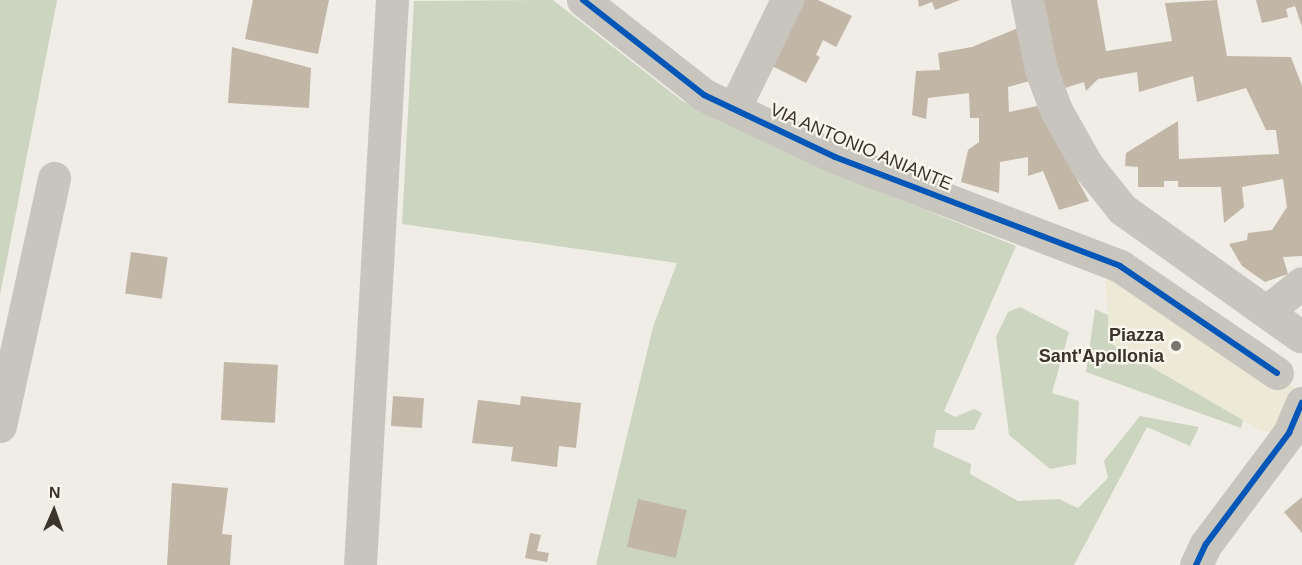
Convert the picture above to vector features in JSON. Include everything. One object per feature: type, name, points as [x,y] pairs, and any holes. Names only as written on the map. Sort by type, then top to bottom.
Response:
[{"type":"street","points":[[360,565],[392,0]]},
{"type":"street","name":"VIA ANTONIO ANIANTE","points":[[583,0],[704,95],[836,157],[1120,266],[1150,283]]},
{"type":"street","points":[[734,109],[788,0]]},
{"type":"street","points":[[1027,0],[1041,70],[1056,110],[1087,165],[1122,209],[1268,310],[1297,337]]},
{"type":"street","points":[[0,426],[54,178]]},
{"type":"street","points":[[1120,266],[1130,230],[1122,209]]},
{"type":"street","points":[[1150,283],[1297,337]]},
{"type":"street","points":[[1150,283],[1289,382]]},
{"type":"street","points":[[1268,310],[1302,283]]},
{"type":"street","points":[[1289,382],[1278,351],[1297,337]]},
{"type":"street","points":[[1196,565],[1206,544],[1289,433],[1302,403]]},
{"type":"green space","points":[[0,0],[57,0],[0,295]]},
{"type":"green space","points":[[553,0],[681,100],[816,166],[1016,246],[944,411],[955,417],[974,409],[982,413],[974,430],[936,430],[933,447],[971,464],[970,474],[1018,501],[1059,499],[1078,508],[1108,478],[1104,461],[1140,416],[1199,427],[1190,446],[1147,427],[1074,565],[596,565],[653,327],[677,263],[402,224],[414,1]]},
{"type":"green space","points":[[1020,307],[1069,332],[1052,393],[1079,401],[1076,464],[1050,469],[1009,435],[996,337],[1008,312]]},
{"type":"green space","points":[[1095,309],[1108,315],[1110,343],[1243,420],[1241,428],[1086,372]]},
{"type":"shaded area","name":"Piazza Sant'Apollonia","points":[[1104,259],[1297,390],[1289,433],[1262,431],[1110,343]]},
{"type":"building","points":[[253,0],[329,0],[318,54],[245,39]]},
{"type":"building","points":[[800,0],[818,0],[852,16],[836,47],[823,40],[816,55],[820,57],[806,83],[768,64]]},
{"type":"building","points":[[918,0],[960,0],[935,10],[932,2],[919,7]]},
{"type":"building","points":[[1042,0],[1097,0],[1106,51],[1172,41],[1165,3],[1217,0],[1227,56],[1291,57],[1302,86],[1302,256],[1283,257],[1288,274],[1265,282],[1242,266],[1229,244],[1247,240],[1248,233],[1272,230],[1287,207],[1283,179],[1242,187],[1244,207],[1224,223],[1221,187],[1178,187],[1178,181],[1164,181],[1164,187],[1138,187],[1138,167],[1125,166],[1126,153],[1178,121],[1179,159],[1279,154],[1276,130],[1266,130],[1246,88],[1197,102],[1193,76],[1139,92],[1137,72],[1098,79],[1086,91],[1084,82],[1062,89]]},
{"type":"building","points":[[1256,0],[1302,0],[1302,27],[1295,6],[1286,9],[1288,17],[1262,23]]},
{"type":"building","points":[[1018,28],[1030,81],[1008,87],[1009,112],[1037,106],[1089,201],[1059,210],[1043,171],[1028,176],[1028,157],[1000,162],[999,193],[961,182],[968,150],[979,142],[979,118],[970,118],[969,93],[928,98],[926,119],[912,115],[916,71],[940,70],[938,53],[972,47]]},
{"type":"building","points":[[232,47],[311,68],[309,108],[228,103]]},
{"type":"building","points":[[131,252],[168,257],[162,299],[125,294]]},
{"type":"building","points":[[224,362],[278,365],[275,423],[221,420]]},
{"type":"building","points":[[393,396],[424,398],[422,428],[391,426]]},
{"type":"building","points":[[521,396],[581,403],[576,448],[559,446],[557,467],[511,461],[513,447],[472,443],[478,400],[520,405]]},
{"type":"building","points":[[172,483],[228,488],[222,534],[232,535],[230,565],[167,565]]},
{"type":"building","points":[[1302,497],[1302,533],[1284,512]]},
{"type":"building","points":[[638,499],[687,510],[676,558],[627,547]]},
{"type":"building","points":[[530,533],[541,535],[537,551],[549,553],[547,562],[525,558]]},
{"type":"cycle path","points":[[583,0],[704,95],[835,157],[1120,266],[1277,373]]},
{"type":"cycle path","points":[[1196,565],[1206,544],[1289,433],[1302,403]]},
{"type":"place","name":"Piazza Sant'Apollonia","points":[[1176,346]]}]
